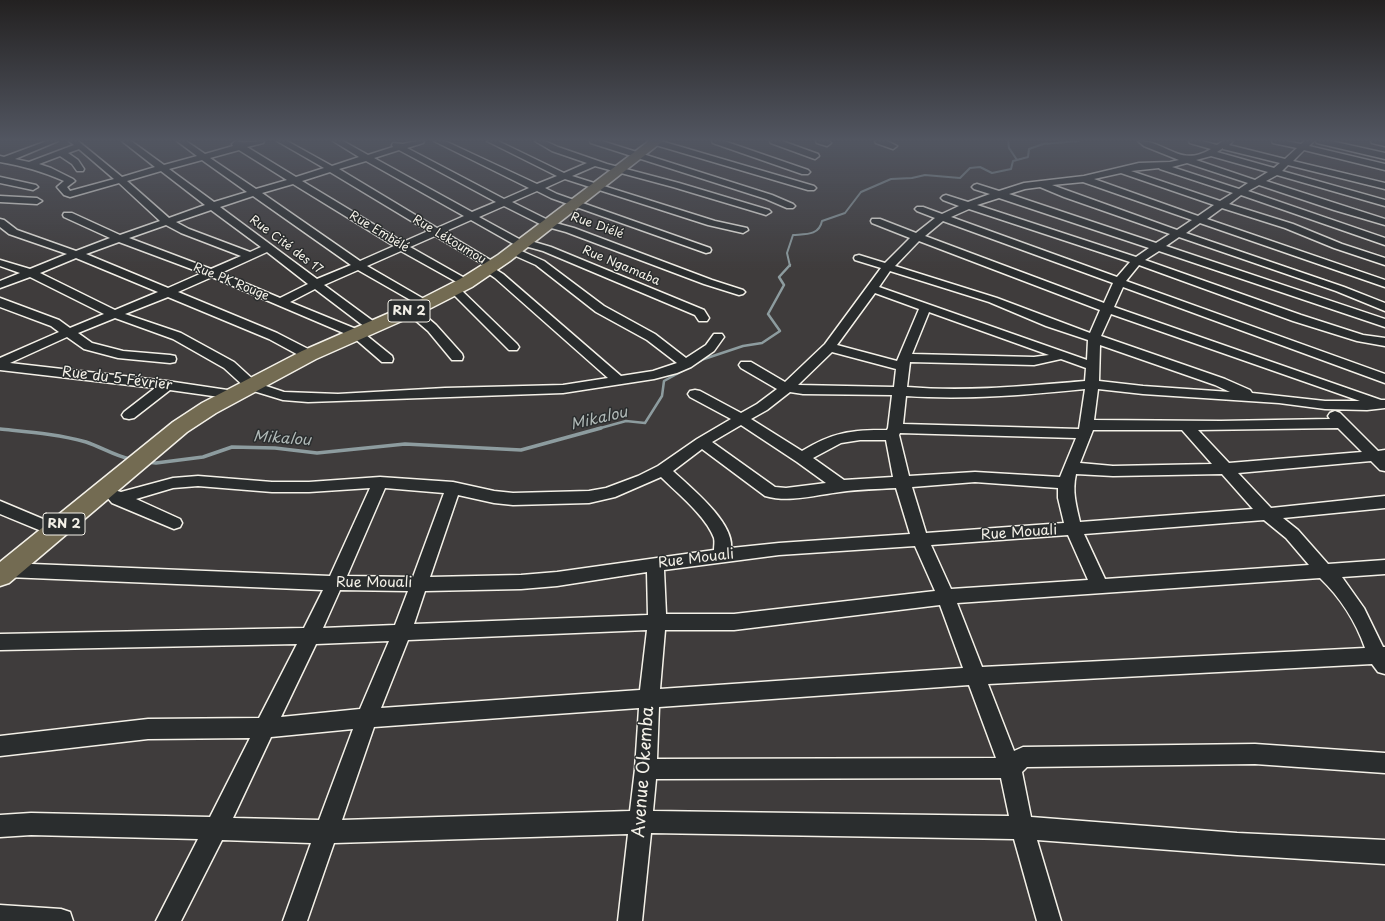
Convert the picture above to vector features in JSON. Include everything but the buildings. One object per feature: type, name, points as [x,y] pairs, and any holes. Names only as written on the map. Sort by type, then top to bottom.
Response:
[{"type":"highway","name":"RN 2","points":[[3,573],[56,531],[112,494],[126,471],[180,427],[209,408],[309,355],[418,307],[460,286],[490,268],[600,184]]},
{"type":"street","points":[[18,184],[32,187]]},
{"type":"street","points":[[66,184],[62,187],[68,194],[78,193],[110,184]]},
{"type":"street","points":[[123,184],[168,222],[192,234],[250,256]]},
{"type":"street","name":"Rue Cité des 17","points":[[183,184],[373,326]]},
{"type":"street","points":[[241,184],[418,307],[432,328],[457,357]]},
{"type":"street","points":[[0,285],[119,238],[280,184]]},
{"type":"street","name":"Rue Embélé","points":[[299,184],[401,246],[460,286],[513,347]]},
{"type":"street","name":"Rue Lékoumou","points":[[356,184],[435,232],[490,268],[618,380]]},
{"type":"street","name":"Rue Ngamaba","points":[[413,184],[471,216],[519,246],[547,249],[700,313],[704,318]]},
{"type":"street","name":"Rue Diélé","points":[[470,184],[548,224],[570,230],[708,282],[739,292]]},
{"type":"street","points":[[529,184],[575,203],[706,250]]},
{"type":"street","points":[[281,302],[358,265],[547,184]]},
{"type":"street","points":[[587,184],[712,223],[743,230]]},
{"type":"street","points":[[672,184],[766,212]]},
{"type":"street","points":[[725,184],[790,206]]},
{"type":"street","points":[[797,184],[810,188]]},
{"type":"street","points":[[112,494],[198,481],[272,487],[303,487],[380,482],[453,488],[494,498],[557,499],[589,497],[609,493],[663,470],[702,442],[762,407],[788,387],[829,346],[888,267],[918,236],[942,217],[967,206],[1024,186],[1040,184],[1067,195],[1340,289],[1385,306]]},
{"type":"street","points":[[1098,184],[1385,284]]},
{"type":"street","points":[[1161,184],[1290,226],[1338,246],[1385,262]]},
{"type":"street","points":[[1215,184],[1385,242]]},
{"type":"street","points":[[1099,586],[1073,529],[1066,498],[1066,483],[1070,468],[1085,430],[1092,384],[1094,338],[1108,310],[1119,282],[1137,261],[1254,184]]},
{"type":"street","points":[[1263,184],[1385,222]]},
{"type":"street","points":[[1318,184],[1385,203]]},
{"type":"street","points":[[977,187],[1071,217],[1157,248],[1385,323]]},
{"type":"street","points":[[946,198],[1137,261],[1297,318],[1361,338],[1385,342]]},
{"type":"street","points":[[0,199],[37,201]]},
{"type":"street","points":[[920,210],[1385,379]]},
{"type":"street","name":"Rue PK Rouge","points":[[68,215],[119,238],[211,273],[357,334],[387,359]]},
{"type":"street","points":[[876,221],[1108,310],[1179,333],[1384,405]]},
{"type":"street","points":[[0,222],[13,232],[76,254],[273,336],[309,355]]},
{"type":"street","points":[[519,246],[600,309],[651,337],[686,364]]},
{"type":"street","points":[[0,364],[14,356],[68,332],[167,293],[268,248]]},
{"type":"street","points":[[859,258],[992,300],[1050,323],[1220,382],[1254,397]]},
{"type":"street","points":[[2,263],[32,273],[114,314],[177,336],[230,365],[252,386],[283,396],[324,398],[563,388],[660,374],[686,364],[710,348],[718,337]]},
{"type":"street","points":[[872,288],[1092,366]]},
{"type":"street","points":[[0,302],[6,310],[55,323],[88,346],[100,350],[138,357],[170,359]]},
{"type":"street","points":[[925,308],[904,363],[899,391],[894,431],[902,482],[920,539],[946,597],[1010,768],[1022,828],[1048,921]]},
{"type":"street","points":[[829,346],[904,363],[1034,361],[1062,356]]},
{"type":"street","points":[[0,350],[14,356]]},
{"type":"street","name":"Rue du 5 Février","points":[[0,364],[234,395]]},
{"type":"street","points":[[746,365],[772,382],[783,387],[803,390],[899,391],[941,394],[1003,392],[1092,384],[1143,390],[1254,397],[1325,405],[1384,405]]},
{"type":"street","points":[[129,415],[166,385]]},
{"type":"street","points":[[695,394],[741,419],[802,458],[841,486]]},
{"type":"street","points":[[1325,405],[1340,423],[1379,455],[1385,466]]},
{"type":"street","points":[[802,458],[829,442],[894,431],[1085,430],[1185,425],[1340,423]]},
{"type":"street","points":[[0,746],[148,729],[264,728],[367,718],[976,676],[1382,659],[1358,613],[1339,585],[1325,572],[1292,534],[1267,514],[1185,425]]},
{"type":"street","points":[[702,442],[771,492],[786,494],[841,486],[975,477],[1011,478],[1066,483]]},
{"type":"street","points":[[1070,468],[1113,471],[1225,469],[1379,455]]},
{"type":"street","points":[[663,470],[708,516],[722,539],[723,546],[721,556]]},
{"type":"street","points":[[168,921],[216,829],[310,636],[380,482]]},
{"type":"street","points":[[295,921],[367,718],[402,632],[453,488]]},
{"type":"street","points":[[112,494],[174,523]]},
{"type":"street","name":"Rue Mouali","points":[[3,573],[335,583],[466,584],[535,581],[779,549],[1006,534],[1267,514],[1385,502]]},
{"type":"street","points":[[0,507],[56,531]]},
{"type":"street","name":"Avenue Okemba","points":[[630,921],[646,769],[649,699],[657,622],[655,565]]},
{"type":"street","points":[[0,642],[310,636],[657,622],[734,622],[946,597],[1385,567]]},
{"type":"street","points":[[646,769],[1010,768],[1024,758],[1057,756],[1255,754],[1385,763]]},
{"type":"street","points":[[0,826],[31,824],[140,826],[326,832],[640,822],[1022,828],[1238,844],[1385,852]]},
{"type":"street","points":[[0,917],[61,921]]},
{"type":"waterway","name":"Mikalou","points":[[790,265],[787,253],[793,235],[815,232],[822,221],[845,213],[861,192],[880,184]]},
{"type":"waterway","name":"Mikalou","points":[[597,429],[626,421],[645,423],[662,396],[664,381],[704,359],[743,346],[762,343],[780,331],[768,314],[784,285],[779,277],[790,265]]},
{"type":"waterway","name":"Mikalou","points":[[147,462],[156,463],[203,457],[232,447],[275,448],[317,453],[405,444],[521,450],[601,428]]},
{"type":"waterway","name":"Mikalou","points":[[0,429],[75,439],[130,459]]}]
